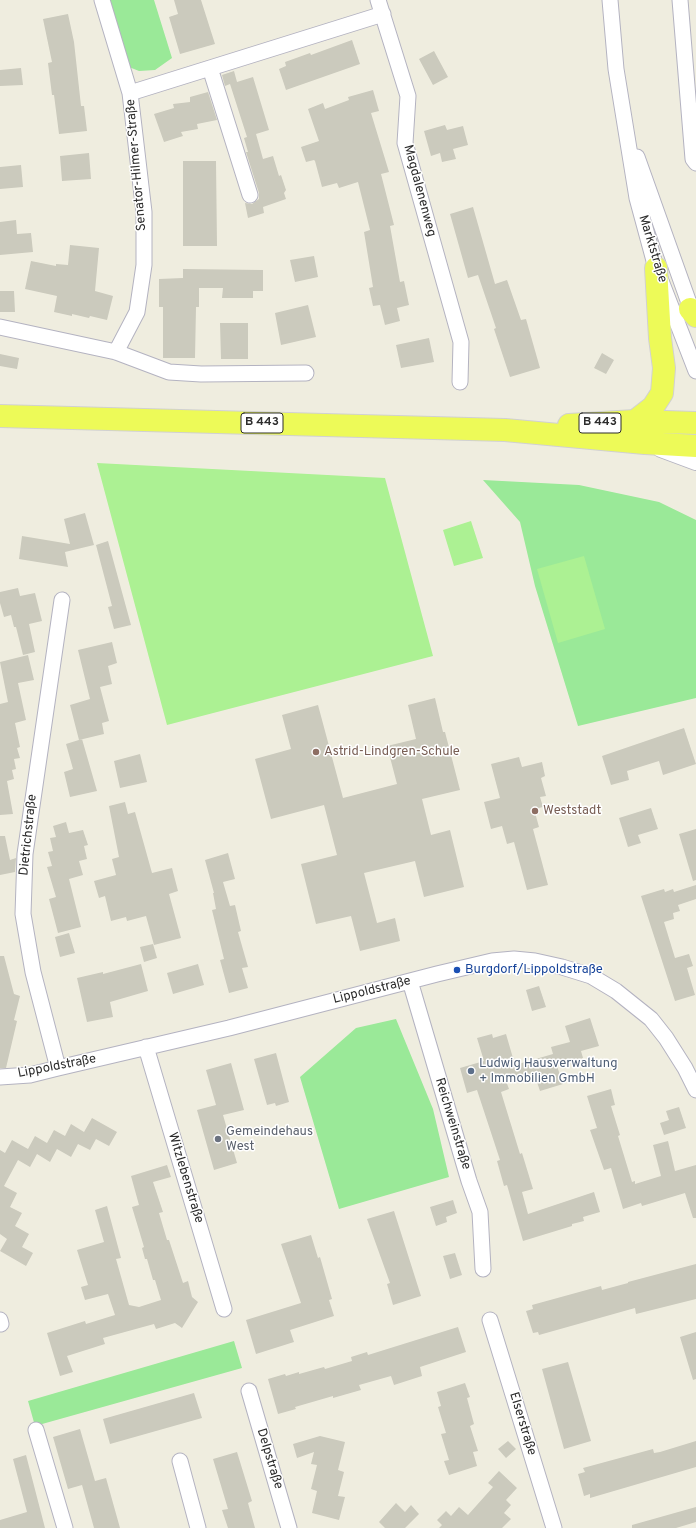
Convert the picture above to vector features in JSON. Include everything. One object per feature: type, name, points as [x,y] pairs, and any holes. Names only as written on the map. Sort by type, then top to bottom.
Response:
[{"type":"main road","points":[[635,422],[653,407],[662,393],[664,368],[660,338],[656,268]]},
{"type":"main road","name":"B 443","points":[[0,416],[505,430],[645,443],[696,446]]},
{"type":"main road","name":"B 443","points":[[505,430],[635,422],[696,423]]},
{"type":"street","name":"Senator-Hilmer-Straße","points":[[102,0],[130,92],[144,212],[144,265],[136,312],[116,352]]},
{"type":"street","name":"Marktstraße","points":[[610,0],[616,69],[637,198],[656,268],[696,371]]},
{"type":"street","points":[[680,0],[692,91],[693,159],[696,163]]},
{"type":"street","name":"Senator-Hilmer-Straße","points":[[130,92],[210,68],[381,7]]},
{"type":"street","name":"Magdalenenweg","points":[[381,7],[408,96],[405,143],[461,342],[460,382]]},
{"type":"street","points":[[210,68],[250,195]]},
{"type":"street","name":"Marktstraße","points":[[624,122],[694,315]]},
{"type":"street","points":[[0,327],[116,352],[169,372],[201,374],[306,373]]},
{"type":"street","points":[[645,443],[696,461]]},
{"type":"street","name":"Dietrichstraße","points":[[58,1068],[32,972],[23,914],[24,854],[62,600]]},
{"type":"street","name":"Lippoldstraße","points":[[0,1077],[30,1074],[58,1068],[492,961],[514,959],[562,966],[591,976],[616,991],[651,1019],[691,1065],[696,1090]]},
{"type":"street","name":"Reichweinstraße","points":[[410,981],[469,1181],[480,1212],[483,1269]]},
{"type":"street","name":"Witzlebenstraße","points":[[146,1047],[224,1310]]},
{"type":"street","name":"Elserstraße","points":[[490,1320],[554,1528]]},
{"type":"street","name":"Delpstraße","points":[[248,1391],[289,1528]]},
{"type":"street","points":[[36,1430],[65,1528]]},
{"type":"street","points":[[180,1461],[198,1528]]},
{"type":"green space","points":[[108,0],[154,0],[172,58],[155,70],[139,71],[129,67]]},
{"type":"green space","points":[[97,463],[385,478],[433,656],[167,725]]},
{"type":"green space","points":[[483,480],[579,485],[659,502],[696,520],[696,698],[578,726],[535,586],[520,522]]},
{"type":"green space","points":[[471,521],[483,558],[454,566],[443,530]]},
{"type":"green space","points":[[584,556],[605,629],[558,643],[537,569]]},
{"type":"green space","points":[[396,1019],[433,1109],[449,1177],[339,1209],[300,1077],[356,1028]]},
{"type":"green space","points":[[234,1341],[242,1368],[35,1426],[28,1401]]},
{"type":"building","points":[[174,0],[201,0],[215,44],[180,54],[169,17],[178,14]]},
{"type":"building","points":[[68,14],[74,42],[81,106],[84,106],[87,131],[59,134],[48,63],[52,62],[43,19]]},
{"type":"building","points":[[352,40],[360,64],[286,90],[279,69],[286,66],[285,62],[310,53],[311,55]]},
{"type":"building","points":[[434,51],[448,77],[433,85],[419,59]]},
{"type":"building","points":[[21,68],[23,85],[0,86],[0,70]]},
{"type":"building","points":[[234,71],[237,82],[253,77],[269,130],[256,134],[263,159],[273,156],[279,176],[281,175],[286,190],[284,193],[286,199],[263,207],[264,213],[248,218],[245,203],[252,204],[259,199],[259,193],[246,152],[248,152],[244,138],[247,137],[230,84],[225,86],[222,75]]},
{"type":"building","points":[[373,90],[379,111],[371,113],[389,172],[381,174],[394,225],[390,226],[400,282],[404,281],[409,305],[397,308],[400,321],[385,325],[380,305],[373,306],[369,288],[373,287],[364,232],[370,230],[358,182],[339,188],[337,183],[322,187],[315,161],[306,162],[301,147],[319,141],[308,109],[323,103],[325,109],[349,100],[348,97]]},
{"type":"building","points":[[208,92],[217,120],[197,124],[198,129],[181,132],[183,136],[164,142],[154,114],[174,108],[173,104],[190,102],[190,97]]},
{"type":"building","points":[[445,125],[447,130],[463,126],[468,145],[453,149],[456,159],[442,162],[440,153],[431,156],[424,131]]},
{"type":"building","points":[[89,153],[91,179],[62,181],[60,156]]},
{"type":"building","points":[[183,161],[216,161],[217,246],[183,246]]},
{"type":"building","points":[[21,165],[23,187],[0,189],[0,167]]},
{"type":"building","points":[[473,207],[495,284],[507,280],[521,320],[526,319],[540,368],[510,377],[494,329],[496,328],[478,275],[468,278],[450,214]]},
{"type":"building","points":[[16,220],[17,234],[31,233],[33,252],[0,255],[0,222]]},
{"type":"building","points":[[70,245],[99,248],[95,291],[113,296],[107,320],[90,316],[89,318],[54,312],[57,296],[25,289],[31,261],[56,266],[56,264],[68,265]]},
{"type":"building","points":[[314,256],[318,277],[295,282],[290,260]]},
{"type":"building","points":[[183,269],[263,270],[263,291],[253,291],[253,298],[222,298],[223,288],[199,288],[199,307],[196,307],[195,358],[163,358],[163,307],[159,307],[159,279],[183,278]]},
{"type":"building","points":[[0,291],[14,291],[15,312],[0,312]]},
{"type":"building","points":[[308,305],[316,337],[281,345],[275,313]]},
{"type":"building","points":[[220,323],[248,323],[248,359],[221,359]]},
{"type":"building","points":[[429,338],[434,362],[401,368],[396,345]]},
{"type":"building","points":[[602,353],[614,360],[606,374],[594,368]]},
{"type":"building","points":[[0,354],[19,358],[17,369],[0,366]]},
{"type":"building","points":[[85,513],[94,545],[65,552],[68,567],[19,559],[22,536],[70,544],[64,519]]},
{"type":"building","points":[[108,541],[131,625],[114,629],[108,607],[112,606],[96,545]]},
{"type":"building","points":[[18,588],[20,596],[35,593],[42,621],[29,624],[35,652],[23,655],[16,627],[14,627],[11,615],[4,617],[0,603],[0,592]]},
{"type":"building","points":[[112,642],[117,663],[108,666],[112,684],[100,687],[109,721],[102,723],[104,734],[79,740],[70,705],[90,699],[78,650]]},
{"type":"building","points":[[28,655],[34,680],[18,683],[26,720],[15,723],[20,747],[17,748],[20,758],[14,759],[16,769],[12,770],[14,779],[7,781],[13,814],[0,815],[0,704],[8,702],[0,662]]},
{"type":"building","points":[[435,698],[460,790],[422,799],[431,835],[450,830],[464,887],[424,897],[415,861],[364,873],[377,923],[395,918],[400,941],[360,951],[351,916],[316,924],[301,864],[337,855],[324,805],[271,819],[255,759],[291,749],[282,715],[318,705],[343,798],[397,784],[387,746],[416,739],[408,705]]},
{"type":"building","points":[[684,728],[696,764],[663,775],[659,761],[627,771],[629,780],[611,785],[602,756]]},
{"type":"building","points":[[82,739],[97,791],[70,797],[64,772],[73,769],[66,744]]},
{"type":"building","points":[[140,754],[147,782],[120,788],[114,761]]},
{"type":"building","points":[[519,757],[522,767],[542,762],[545,776],[541,778],[546,796],[540,797],[543,807],[534,809],[539,827],[533,829],[548,885],[527,890],[514,842],[507,844],[502,826],[491,829],[484,802],[500,798],[491,764]]},
{"type":"building","points":[[125,802],[128,814],[135,812],[152,873],[172,868],[178,891],[169,894],[181,938],[154,945],[146,916],[127,921],[126,917],[111,921],[105,896],[99,898],[94,881],[116,875],[112,859],[119,857],[109,806]]},
{"type":"building","points":[[651,808],[658,829],[638,835],[641,843],[628,847],[619,818]]},
{"type":"building","points":[[66,822],[69,833],[83,830],[88,845],[84,846],[87,859],[79,861],[83,875],[69,879],[81,927],[58,933],[49,899],[56,897],[47,867],[52,866],[48,852],[53,851],[50,838],[56,837],[53,826]]},
{"type":"building","points":[[696,829],[696,880],[693,881],[679,834]]},
{"type":"building","points":[[0,836],[5,836],[10,860],[16,858],[15,872],[0,875]]},
{"type":"building","points":[[228,853],[235,879],[223,882],[230,906],[235,905],[241,931],[238,932],[248,967],[242,968],[248,988],[229,993],[220,960],[224,959],[212,910],[216,909],[214,893],[205,860]]},
{"type":"building","points":[[696,885],[696,899],[678,905],[680,911],[673,913],[674,919],[664,922],[675,958],[689,954],[693,966],[687,968],[695,995],[675,1001],[641,896],[664,889],[665,892],[673,889],[674,892]]},
{"type":"building","points":[[69,933],[75,953],[60,957],[55,937]]},
{"type":"building","points":[[153,944],[157,958],[144,962],[140,947]]},
{"type":"building","points":[[0,956],[4,956],[14,994],[20,996],[14,1020],[17,1021],[6,1068],[0,1068]]},
{"type":"building","points":[[141,964],[148,991],[110,1002],[113,1017],[87,1022],[77,978],[103,972],[103,974]]},
{"type":"building","points":[[198,964],[204,985],[173,994],[167,973]]},
{"type":"building","points":[[539,986],[546,1007],[532,1011],[526,990]]},
{"type":"building","points":[[590,1018],[599,1046],[581,1051],[583,1058],[557,1066],[563,1084],[540,1091],[534,1073],[506,1081],[509,1089],[501,1092],[520,1154],[522,1153],[533,1189],[522,1192],[528,1214],[594,1192],[600,1212],[583,1217],[584,1221],[572,1224],[572,1226],[523,1241],[507,1185],[504,1186],[497,1161],[500,1160],[477,1090],[467,1093],[460,1068],[484,1061],[477,1038],[492,1034],[493,1038],[506,1034],[515,1065],[553,1054],[551,1047],[570,1042],[565,1026]]},
{"type":"building","points":[[276,1053],[289,1102],[276,1106],[275,1103],[267,1105],[254,1059]]},
{"type":"building","name":"Gemeindehaus West","points":[[231,1063],[244,1110],[223,1115],[237,1163],[214,1170],[197,1110],[216,1105],[206,1070]]},
{"type":"building","points":[[611,1089],[615,1105],[611,1106],[620,1135],[618,1136],[632,1182],[635,1181],[635,1184],[661,1176],[653,1145],[668,1141],[675,1171],[696,1165],[696,1218],[693,1218],[685,1193],[642,1206],[641,1203],[623,1209],[611,1168],[604,1170],[590,1130],[597,1128],[587,1096]]},
{"type":"building","points":[[679,1107],[686,1128],[664,1135],[660,1123],[669,1120],[666,1111]]},
{"type":"building","points":[[92,1118],[117,1132],[109,1146],[96,1139],[90,1150],[78,1144],[71,1157],[57,1149],[50,1162],[37,1154],[30,1167],[18,1160],[4,1186],[17,1193],[10,1207],[22,1213],[15,1226],[29,1234],[22,1247],[33,1253],[26,1266],[0,1251],[7,1239],[0,1234],[0,1150],[5,1153],[12,1140],[28,1149],[35,1136],[47,1143],[54,1130],[65,1136],[71,1124],[84,1132]]},
{"type":"building","points":[[167,1165],[171,1177],[153,1182],[163,1212],[159,1213],[183,1283],[188,1281],[192,1297],[198,1302],[182,1328],[175,1323],[156,1329],[154,1324],[103,1338],[105,1344],[67,1356],[73,1372],[60,1376],[47,1333],[85,1321],[86,1324],[115,1315],[108,1294],[85,1300],[81,1287],[88,1285],[77,1250],[104,1242],[95,1210],[107,1206],[121,1258],[116,1259],[129,1305],[139,1307],[161,1300],[147,1259],[145,1259],[142,1248],[144,1247],[132,1207],[139,1205],[131,1176]]},
{"type":"building","points":[[453,1200],[457,1213],[446,1217],[447,1222],[436,1226],[430,1207]]},
{"type":"building","points":[[394,1211],[421,1296],[393,1305],[387,1284],[390,1283],[367,1219]]},
{"type":"building","points":[[311,1235],[318,1258],[320,1257],[332,1299],[329,1300],[334,1316],[290,1330],[294,1342],[256,1354],[246,1320],[301,1303],[281,1244]]},
{"type":"building","points":[[455,1253],[462,1275],[450,1279],[443,1256]]},
{"type":"building","points":[[696,1264],[696,1299],[636,1314],[635,1308],[539,1335],[538,1332],[533,1333],[526,1311],[533,1309],[532,1305],[601,1286],[602,1290]]},
{"type":"building","points":[[458,1327],[466,1352],[420,1367],[422,1376],[394,1385],[391,1376],[359,1385],[361,1390],[333,1398],[333,1396],[295,1407],[296,1409],[278,1414],[268,1379],[285,1374],[286,1376],[299,1372],[299,1374],[324,1367],[325,1369],[352,1361],[351,1357],[367,1352],[368,1355]]},
{"type":"building","points":[[696,1332],[696,1379],[693,1380],[680,1337]]},
{"type":"building","points":[[568,1362],[591,1441],[564,1449],[542,1369]]},
{"type":"building","points":[[465,1383],[470,1397],[467,1398],[474,1424],[470,1426],[478,1451],[473,1452],[477,1466],[449,1475],[444,1461],[449,1460],[441,1434],[446,1433],[438,1407],[441,1406],[437,1392]]},
{"type":"building","points":[[194,1393],[202,1418],[110,1444],[103,1419]]},
{"type":"building","points":[[80,1429],[95,1481],[106,1478],[120,1528],[94,1528],[82,1485],[68,1489],[53,1437]]},
{"type":"building","points":[[320,1436],[345,1442],[338,1470],[344,1472],[338,1496],[345,1497],[339,1520],[312,1513],[317,1491],[311,1489],[317,1465],[311,1464],[314,1452],[297,1458],[293,1444]]},
{"type":"building","points":[[508,1441],[516,1449],[506,1458],[498,1449]]},
{"type":"building","points":[[696,1441],[696,1467],[590,1498],[590,1494],[584,1496],[578,1474],[585,1472],[583,1468],[653,1449],[654,1453],[660,1452]]},
{"type":"building","points":[[237,1452],[252,1501],[248,1503],[255,1528],[228,1528],[222,1510],[228,1509],[213,1459]]},
{"type":"building","points":[[26,1455],[45,1528],[0,1528],[0,1520],[27,1512],[13,1459]]},
{"type":"building","points":[[499,1471],[517,1488],[506,1500],[511,1505],[504,1513],[511,1519],[502,1528],[439,1528],[442,1525],[437,1520],[446,1511],[451,1516],[459,1507],[468,1515],[493,1487],[488,1483]]},
{"type":"building","points":[[396,1503],[405,1512],[411,1505],[419,1514],[405,1528],[385,1528],[379,1522]]},
{"type":"building","points":[[696,1507],[696,1522],[676,1528],[632,1528],[632,1525]]},
{"type":"place","name":"Astrid-Lindgren-Schule","points":[[316,752]]},
{"type":"place","name":"Weststadt","points":[[535,811]]},
{"type":"place","name":"Burgdorf/Lippoldstraße","points":[[457,970]]},
{"type":"place","name":"Ludwig Hausverwaltung + Immobilien GmbH","points":[[471,1071]]},
{"type":"place","name":"Gemeindehaus West","points":[[218,1139]]}]
